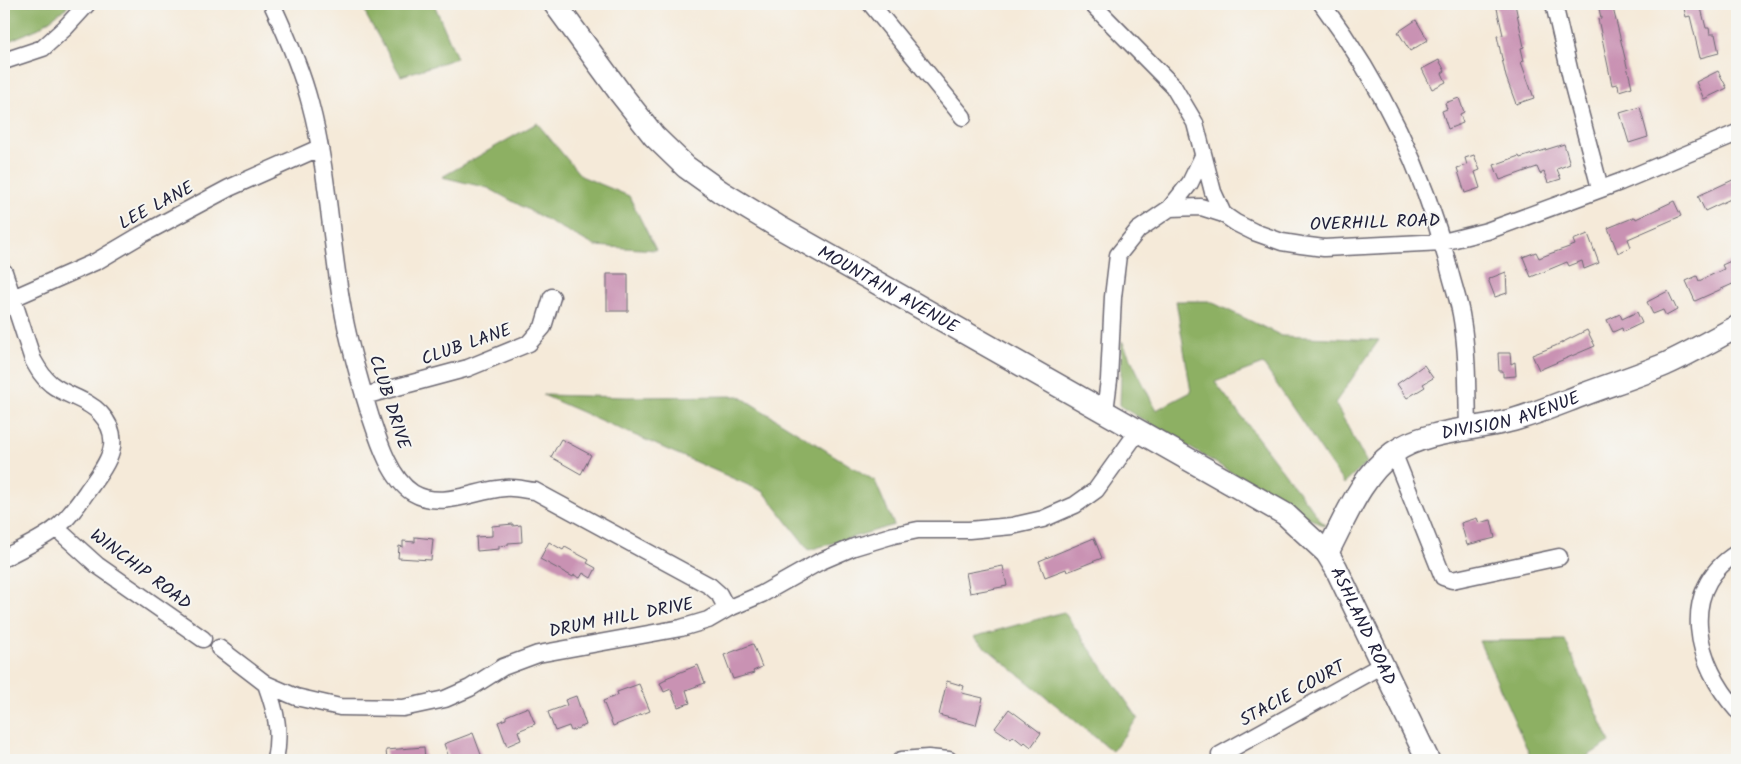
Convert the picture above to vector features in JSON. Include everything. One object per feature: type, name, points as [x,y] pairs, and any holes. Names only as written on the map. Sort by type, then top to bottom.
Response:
[{"type":"main road","name":"MOUNTAIN AVENUE","points":[[555,4],[654,136],[686,167],[721,192],[770,222],[1276,508]]},
{"type":"main road","name":"DIVISION AVENUE","points":[[1327,553],[1356,498],[1372,474],[1393,452],[1440,433],[1468,430],[1513,420],[1657,367],[1737,327]]},
{"type":"main road","name":"ASHLAND ROAD","points":[[1276,508],[1327,553],[1336,568],[1428,760]]},
{"type":"street","points":[[4,61],[43,48],[87,4]]},
{"type":"street","name":"CLUB DRIVE","points":[[272,4],[310,102],[330,214],[342,305],[364,396],[375,432],[385,455],[404,486],[414,494],[438,500],[453,499],[507,488],[535,492],[710,586],[719,594],[728,609]]},
{"type":"street","points":[[871,4],[963,117]]},
{"type":"street","points":[[1092,4],[1173,86],[1195,123],[1202,156],[1213,192],[1223,214]]},
{"type":"street","points":[[1322,4],[1344,33],[1378,87],[1411,154],[1443,242],[1462,317],[1466,353],[1468,430]]},
{"type":"street","points":[[1554,4],[1572,86],[1600,188]]},
{"type":"street","name":"OVERHILL ROAD","points":[[1170,208],[1201,207],[1223,214],[1254,232],[1282,242],[1324,248],[1443,242],[1487,231],[1580,198],[1600,188],[1620,182],[1737,133]]},
{"type":"street","name":"LEE LANE","points":[[13,298],[97,261],[229,188],[319,148]]},
{"type":"street","points":[[1105,411],[1110,364],[1113,296],[1118,255],[1138,230],[1170,208],[1190,183],[1202,156]]},
{"type":"street","points":[[4,272],[33,360],[40,373],[51,384],[98,411],[106,420],[113,438],[110,457],[104,469],[77,506],[56,528],[4,558]]},
{"type":"street","name":"CLUB LANE","points":[[364,396],[468,368],[529,343],[544,327],[552,297]]},
{"type":"street","name":"DRUM HILL DRIVE","points":[[266,684],[296,697],[328,706],[403,708],[431,703],[458,694],[503,667],[538,654],[682,628],[708,620],[762,594],[819,562],[854,547],[918,530],[969,530],[1012,526],[1043,519],[1075,505],[1096,490],[1139,430]]},
{"type":"street","points":[[1393,452],[1443,577],[1446,579],[1452,580],[1559,557]]},
{"type":"street","name":"WINCHIP ROAD","points":[[56,528],[97,565],[203,639]]},
{"type":"street","points":[[1737,552],[1725,560],[1708,582],[1703,592],[1698,623],[1712,674],[1723,693],[1737,710]]},
{"type":"street","points":[[219,648],[266,684],[275,711],[279,742],[275,760]]},
{"type":"street","name":"STACIE COURT","points":[[1220,755],[1382,665]]},
{"type":"street","points":[[901,760],[928,758],[950,760]]},
{"type":"green space","points":[[4,4],[71,4],[39,28],[4,43]]},
{"type":"green space","points":[[364,4],[434,4],[457,58],[401,76],[367,17]]},
{"type":"green space","points":[[537,123],[581,176],[629,196],[656,250],[595,246],[488,188],[442,177]]},
{"type":"green space","points":[[1176,301],[1209,301],[1282,336],[1379,340],[1335,403],[1367,463],[1344,484],[1263,364],[1215,382],[1325,526],[1301,514],[1120,406],[1122,341],[1156,410],[1191,392]]},
{"type":"green space","points":[[543,395],[628,397],[739,396],[875,481],[894,525],[809,550],[764,492]]},
{"type":"green space","points":[[1064,612],[1138,718],[1112,751],[973,637]]},
{"type":"green space","points":[[1565,640],[1610,742],[1581,760],[1532,760],[1479,641]]},
{"type":"building","points":[[1496,4],[1515,4],[1524,47],[1521,48],[1524,61],[1521,62],[1534,98],[1516,104],[1506,77],[1497,36],[1503,35]]},
{"type":"building","points":[[1598,4],[1612,4],[1632,87],[1619,91],[1618,84],[1612,85],[1598,19],[1601,18]]},
{"type":"building","points":[[1683,4],[1700,4],[1706,28],[1709,28],[1710,34],[1715,34],[1719,53],[1700,58],[1690,16],[1686,17]]},
{"type":"building","points":[[1416,20],[1428,40],[1410,51],[1398,32]]},
{"type":"building","points":[[1439,60],[1445,71],[1442,73],[1446,82],[1432,89],[1422,69]]},
{"type":"building","points":[[1718,71],[1727,88],[1704,99],[1696,82]]},
{"type":"building","points":[[1459,98],[1464,112],[1460,114],[1463,123],[1448,129],[1442,111],[1447,109],[1445,103]]},
{"type":"building","points":[[1640,107],[1648,137],[1629,143],[1620,113]]},
{"type":"building","points":[[1564,144],[1570,164],[1557,169],[1561,179],[1548,183],[1544,172],[1540,174],[1537,167],[1500,180],[1494,165]]},
{"type":"building","points":[[1474,155],[1480,170],[1475,172],[1480,188],[1465,193],[1457,168],[1467,165],[1465,158]]},
{"type":"building","points":[[1737,178],[1737,196],[1705,211],[1698,196]]},
{"type":"building","points":[[1674,201],[1681,216],[1628,239],[1631,247],[1618,253],[1608,228],[1635,217],[1636,219]]},
{"type":"building","points":[[1588,234],[1599,263],[1584,269],[1582,261],[1569,266],[1567,262],[1531,277],[1523,257],[1536,252],[1539,258],[1575,245],[1573,240]]},
{"type":"building","points":[[1733,260],[1737,270],[1737,282],[1695,301],[1686,281],[1697,276],[1699,281],[1724,269],[1722,265]]},
{"type":"building","points":[[1506,272],[1507,293],[1495,297],[1488,279]]},
{"type":"building","points":[[607,274],[628,274],[628,311],[607,311]]},
{"type":"building","points":[[1668,291],[1677,310],[1666,316],[1663,310],[1653,314],[1647,302]]},
{"type":"building","points":[[1637,312],[1642,323],[1623,332],[1622,328],[1613,332],[1607,320],[1620,314],[1622,319]]},
{"type":"building","points":[[1587,330],[1595,346],[1539,370],[1532,355]]},
{"type":"building","points":[[1498,353],[1510,353],[1511,364],[1515,362],[1516,376],[1503,377],[1503,371],[1499,371]]},
{"type":"building","points":[[1424,365],[1433,378],[1423,384],[1425,387],[1407,398],[1397,384]]},
{"type":"building","points":[[561,439],[591,455],[581,474],[551,457]]},
{"type":"building","points":[[1477,518],[1479,523],[1491,520],[1495,538],[1467,545],[1461,523]]},
{"type":"building","points":[[513,524],[513,526],[521,525],[522,542],[508,543],[508,545],[499,546],[499,549],[477,551],[476,537],[492,536],[492,526]]},
{"type":"building","points":[[415,537],[433,539],[431,560],[398,558],[399,546],[403,547],[403,541],[415,542]]},
{"type":"building","points":[[1094,538],[1102,558],[1067,572],[1066,569],[1045,577],[1039,561]]},
{"type":"building","points":[[549,542],[563,550],[565,547],[589,560],[587,563],[596,568],[591,578],[583,573],[580,578],[574,575],[573,577],[540,559]]},
{"type":"building","points":[[1003,566],[1007,586],[970,593],[966,573]]},
{"type":"building","points":[[753,644],[762,667],[753,671],[754,673],[733,679],[724,655]]},
{"type":"building","points":[[698,665],[705,683],[686,690],[690,703],[678,707],[671,689],[664,692],[660,683],[666,680],[666,678]]},
{"type":"building","points":[[947,681],[964,686],[962,693],[983,698],[976,725],[939,715]]},
{"type":"building","points":[[639,684],[650,711],[613,726],[603,701],[618,695],[617,692]]},
{"type":"building","points":[[576,696],[586,725],[571,731],[569,726],[555,731],[548,712],[567,705],[565,700]]},
{"type":"building","points":[[528,707],[535,724],[518,731],[521,740],[507,746],[498,722],[506,719],[506,716]]},
{"type":"building","points":[[1009,709],[1041,733],[1031,747],[1025,742],[1023,744],[1013,736],[1011,739],[995,728]]},
{"type":"building","points":[[473,733],[483,760],[465,760],[463,756],[450,760],[444,744]]},
{"type":"building","points":[[424,747],[425,760],[387,760],[386,750]]}]
